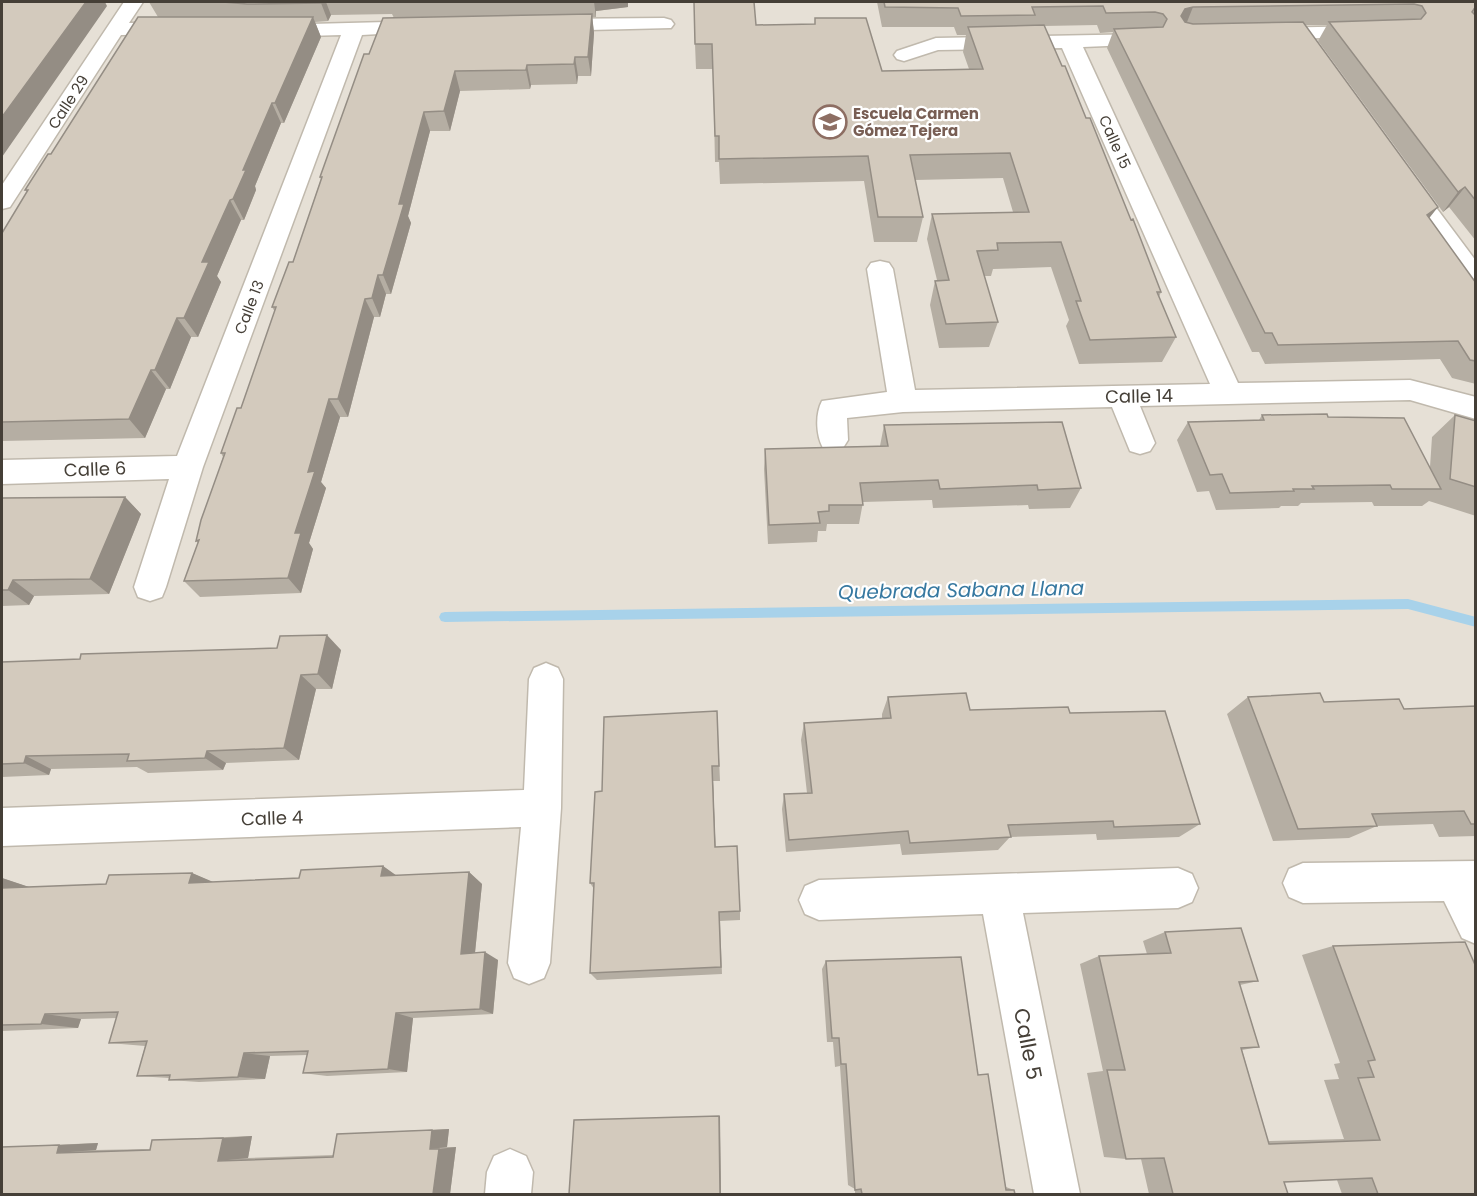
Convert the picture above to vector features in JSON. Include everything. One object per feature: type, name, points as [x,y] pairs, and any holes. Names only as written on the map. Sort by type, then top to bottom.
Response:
[{"type":"street","name":"Calle 29","points":[[2,202],[133,2]]},
{"type":"street","points":[[533,26],[664,24]]},
{"type":"street","points":[[255,32],[450,27]]},
{"type":"street","points":[[116,29],[200,28]]},
{"type":"street","name":"Calle 13","points":[[150,587],[188,467],[354,28]]},
{"type":"street","points":[[1254,34],[1391,32]]},
{"type":"street","points":[[1300,34],[1314,53]]},
{"type":"street","points":[[904,55],[936,44],[1148,40]]},
{"type":"street","name":"Calle 15","points":[[1070,42],[1229,394]]},
{"type":"street","points":[[1388,157],[1476,280]]},
{"type":"street","points":[[880,269],[903,401]]},
{"type":"street","name":"Calle 14","points":[[833,441],[832,409],[903,401],[1410,390],[1476,408]]},
{"type":"street","points":[[1122,396],[1140,443]]},
{"type":"street","name":"Calle 6","points":[[2,472],[188,467]]},
{"type":"street","points":[[530,963],[542,808],[546,679]]},
{"type":"street","name":"Calle 4","points":[[2,827],[542,808]]},
{"type":"street","points":[[1303,883],[1466,881],[1476,924]]},
{"type":"street","points":[[819,900],[1178,888]]},
{"type":"street","name":"Calle 5","points":[[999,894],[1056,1194]]},
{"type":"shaded area","points":[[2,2],[1475,2],[1475,1194],[2,1194]]},
{"type":"building","points":[[2,2],[86,2],[2,117]]},
{"type":"building","points":[[223,2],[321,2],[321,3],[247,4]]},
{"type":"building","points":[[694,2],[754,2],[756,25],[815,24],[815,18],[866,18],[882,71],[983,69],[968,27],[1044,25],[1062,66],[1065,66],[1086,118],[1090,118],[1131,220],[1133,219],[1161,292],[1157,292],[1176,337],[1090,340],[1076,301],[1081,301],[1061,242],[997,243],[998,250],[977,251],[998,322],[946,324],[935,281],[949,280],[932,214],[1029,212],[1010,153],[910,155],[923,217],[878,217],[868,156],[719,159],[719,136],[715,136],[712,44],[695,44]]},
{"type":"building","points":[[884,2],[1476,2],[1472,12],[1476,16],[1476,201],[1465,187],[1458,192],[1329,22],[1421,19],[1426,13],[1422,6],[1414,4],[1193,7],[1185,9],[1181,16],[1185,22],[1193,24],[1303,22],[1438,207],[1427,215],[1476,283],[1476,361],[1470,360],[1458,341],[1278,345],[1272,333],[1265,333],[1114,29],[1163,27],[1167,19],[1163,14],[1155,12],[1106,13],[1103,6],[1032,7],[1035,15],[961,16],[958,8],[885,7]]},
{"type":"building","points":[[592,14],[588,57],[575,57],[574,64],[527,65],[526,70],[455,71],[444,111],[424,112],[399,204],[404,204],[383,275],[378,275],[372,298],[365,299],[338,399],[329,399],[308,472],[315,471],[295,533],[301,533],[288,578],[184,581],[199,540],[196,541],[201,520],[225,453],[221,453],[237,408],[241,408],[276,307],[272,307],[289,262],[293,262],[322,177],[320,177],[364,54],[369,54],[383,18]]},
{"type":"building","points":[[138,17],[313,17],[275,103],[272,103],[233,199],[230,200],[202,262],[209,262],[184,318],[177,318],[155,370],[151,370],[129,419],[2,422],[2,233],[28,190],[25,190],[48,154],[51,154]]},
{"type":"building","points":[[1327,414],[1328,417],[1404,418],[1441,489],[1392,489],[1390,485],[1312,486],[1314,489],[1230,493],[1222,474],[1210,475],[1188,422],[1264,420],[1262,415]]},
{"type":"building","points":[[1455,415],[1476,421],[1476,487],[1450,479]]},
{"type":"building","points":[[1062,422],[1081,488],[1038,490],[1037,485],[940,489],[938,480],[860,483],[863,505],[829,505],[829,511],[818,512],[820,523],[769,525],[765,449],[888,446],[884,425]]},
{"type":"building","points":[[125,497],[90,579],[13,580],[8,590],[2,590],[2,498]]},
{"type":"building","points":[[327,635],[318,674],[301,675],[284,748],[207,751],[205,758],[127,761],[129,754],[26,756],[24,763],[2,764],[2,662],[80,659],[81,654],[277,648],[280,636]]},
{"type":"building","points":[[966,693],[970,710],[1068,707],[1070,713],[1165,711],[1200,824],[1114,827],[1113,821],[1008,825],[1011,837],[910,843],[908,831],[789,840],[784,794],[812,793],[804,723],[891,718],[888,697]]},
{"type":"building","points":[[1320,693],[1324,702],[1399,699],[1404,709],[1476,706],[1476,824],[1471,824],[1464,811],[1372,814],[1377,826],[1298,829],[1248,697]]},
{"type":"building","points":[[717,711],[719,766],[712,766],[715,847],[737,846],[740,911],[719,912],[721,967],[590,973],[594,883],[590,883],[595,792],[602,791],[604,717]]},
{"type":"building","points":[[383,866],[381,876],[469,872],[461,954],[485,952],[480,1009],[396,1013],[388,1069],[303,1073],[308,1051],[244,1053],[238,1077],[169,1080],[170,1075],[137,1076],[147,1041],[109,1043],[118,1012],[45,1014],[41,1024],[2,1025],[2,888],[106,884],[109,875],[192,873],[189,883],[299,878],[301,870]]},
{"type":"building","points":[[1241,928],[1258,981],[1239,982],[1259,1047],[1241,1048],[1269,1144],[1380,1140],[1358,1078],[1374,1077],[1368,1061],[1375,1060],[1333,946],[1465,942],[1476,967],[1476,1194],[1378,1194],[1372,1178],[1284,1182],[1288,1194],[1173,1194],[1164,1158],[1126,1159],[1107,1070],[1125,1070],[1099,956],[1171,953],[1165,932]]},
{"type":"building","points":[[961,957],[978,1075],[988,1074],[1006,1190],[1014,1190],[1015,1194],[862,1194],[861,1189],[855,1190],[846,1064],[841,1064],[839,1038],[832,1038],[826,961]]},
{"type":"building","points":[[719,1116],[720,1194],[569,1194],[574,1120]]},
{"type":"building","points":[[432,1130],[430,1149],[439,1149],[433,1194],[2,1194],[2,1147],[59,1145],[57,1153],[150,1150],[152,1140],[223,1138],[218,1161],[333,1157],[337,1134]]},
{"type":"waterway","name":"Quebrada Sabana Llana","points":[[445,617],[1408,604],[1476,622]]},
{"type":"place","name":"Escuela Carmen Gómez Tejera","points":[[830,122]]}]
